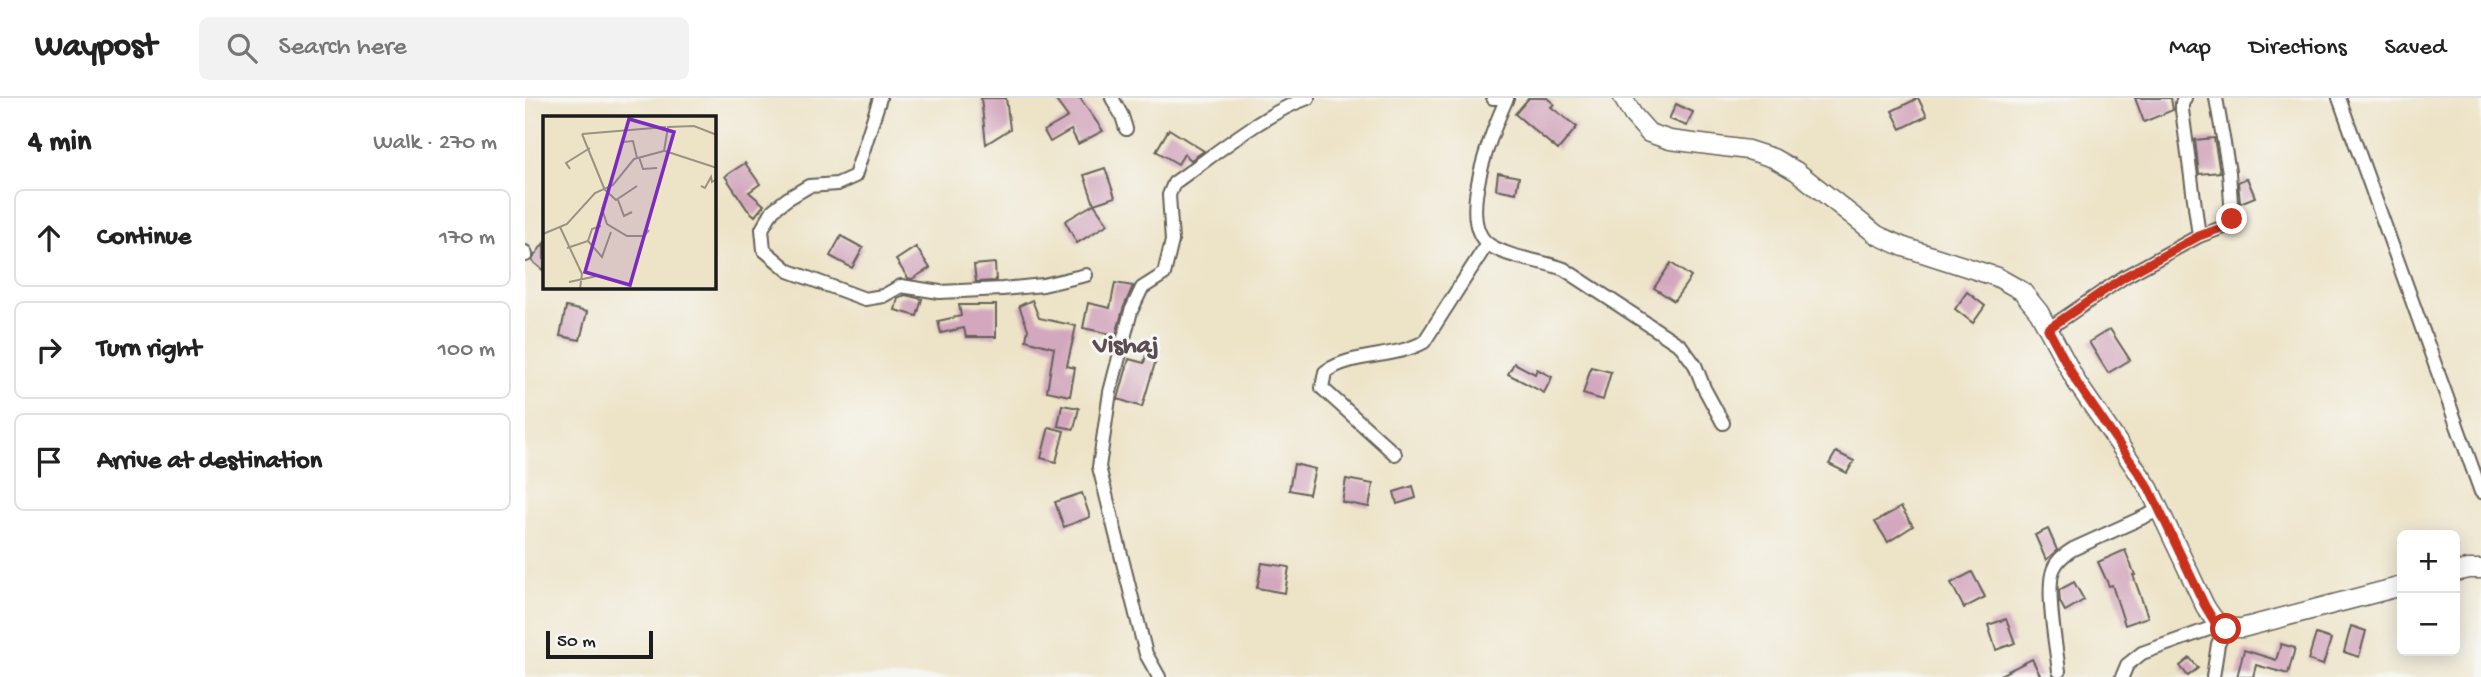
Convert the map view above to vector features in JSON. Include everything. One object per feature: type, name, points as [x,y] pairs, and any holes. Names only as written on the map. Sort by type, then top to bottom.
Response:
[{"type":"main road","points":[[1623,98],[1633,115],[1649,133],[1670,140],[1748,150],[1773,158],[1796,171],[1877,234],[1904,247],[2005,282],[2022,291],[2039,312],[2077,383],[2149,488],[2205,606],[2214,621],[2223,627],[2242,628],[2397,587]]},
{"type":"main road","points":[[2460,571],[2481,569]]},
{"type":"street","points":[[880,98],[855,176],[837,184],[809,186],[773,210],[762,229],[764,250],[789,271],[865,299],[883,296],[901,286],[940,292],[955,289],[1002,289],[1043,285],[1086,275]]},
{"type":"street","points":[[1112,98],[1126,130]]},
{"type":"street","points":[[1159,677],[1146,654],[1099,467],[1110,392],[1131,310],[1142,288],[1164,274],[1172,241],[1169,195],[1174,183],[1250,130],[1296,102],[1308,98]]},
{"type":"street","points":[[1493,98],[1507,98],[1485,154],[1476,195],[1477,226],[1487,244],[1508,254],[1542,261],[1563,269],[1681,346],[1695,365],[1723,423]]},
{"type":"street","points":[[2185,98],[2182,110],[2199,236]]},
{"type":"street","points":[[2048,329],[2124,277],[2199,236],[2227,226],[2232,219],[2229,172],[2215,98]]},
{"type":"street","points":[[2339,98],[2481,492]]},
{"type":"street","points":[[1395,454],[1322,388],[1325,372],[1336,364],[1409,350],[1424,342],[1487,244]]},
{"type":"street","points":[[2059,671],[2050,585],[2053,569],[2062,556],[2073,548],[2159,510]]},
{"type":"street","points":[[2122,677],[2127,665],[2142,653],[2223,627]]},
{"type":"street","points":[[2213,677],[2223,627]]},
{"type":"building","points":[[981,98],[1006,98],[1010,129],[986,144]]},
{"type":"building","points":[[1054,98],[1080,98],[1103,131],[1078,144],[1071,130],[1050,142],[1044,131],[1068,117]]},
{"type":"building","points":[[1529,98],[1547,98],[1554,104],[1551,107],[1577,127],[1558,150],[1515,114]]},
{"type":"building","points":[[1918,98],[1927,116],[1901,129],[1892,111]]},
{"type":"building","points":[[2135,98],[2171,98],[2173,110],[2144,122]]},
{"type":"building","points":[[1676,104],[1693,112],[1687,126],[1669,119]]},
{"type":"building","points":[[1169,129],[1204,151],[1191,160],[1184,154],[1178,164],[1156,151]]},
{"type":"building","points":[[2214,138],[2220,172],[2199,174],[2195,140]]},
{"type":"building","points":[[745,163],[760,184],[749,192],[764,205],[755,216],[747,209],[725,176]]},
{"type":"building","points":[[1105,168],[1115,197],[1094,204],[1084,175]]},
{"type":"building","points":[[1498,173],[1519,177],[1516,193],[1496,189]]},
{"type":"building","points":[[2247,178],[2255,197],[2240,203],[2238,182]]},
{"type":"building","points":[[1094,204],[1108,224],[1077,243],[1065,221]]},
{"type":"building","points":[[841,236],[863,248],[852,268],[830,256]]},
{"type":"building","points":[[543,244],[543,270],[532,261]]},
{"type":"building","points":[[916,247],[930,268],[912,279],[908,278],[896,260]]},
{"type":"building","points":[[995,263],[996,281],[976,282],[974,265]]},
{"type":"building","points":[[1671,263],[1691,277],[1674,301],[1654,288]]},
{"type":"building","points":[[1115,283],[1133,286],[1116,335],[1083,328],[1088,303],[1110,308]]},
{"type":"building","points":[[1967,292],[1985,306],[1973,323],[1955,309]]},
{"type":"building","points":[[905,295],[922,299],[917,316],[895,310],[898,298]]},
{"type":"building","points":[[1032,300],[1039,318],[1076,326],[1067,366],[1075,368],[1070,396],[1047,391],[1054,348],[1026,340],[1028,329],[1019,306]]},
{"type":"building","points":[[959,305],[996,305],[996,337],[966,337],[964,328],[941,333],[938,321],[961,316]]},
{"type":"building","points":[[566,307],[587,312],[580,340],[560,336]]},
{"type":"building","points":[[2110,329],[2130,360],[2108,373],[2089,342]]},
{"type":"building","points":[[1147,350],[1158,353],[1142,407],[1118,399],[1129,359],[1144,363]]},
{"type":"building","points":[[1514,363],[1535,374],[1537,369],[1552,377],[1544,393],[1508,374]]},
{"type":"building","points":[[1591,367],[1611,372],[1603,400],[1583,394]]},
{"type":"building","points":[[1062,405],[1079,408],[1074,429],[1058,426]]},
{"type":"building","points":[[1049,427],[1064,431],[1056,462],[1041,458]]},
{"type":"building","points":[[1836,452],[1854,461],[1847,473],[1829,464]]},
{"type":"building","points":[[1294,464],[1315,469],[1309,494],[1289,490]]},
{"type":"building","points":[[1346,479],[1373,484],[1369,507],[1342,502]]},
{"type":"building","points":[[1413,486],[1416,498],[1397,504],[1394,492]]},
{"type":"building","points":[[1082,493],[1090,517],[1064,527],[1055,502]]},
{"type":"building","points":[[1901,507],[1913,526],[1888,542],[1875,522]]},
{"type":"building","points":[[2048,529],[2057,550],[2046,560],[2035,535]]},
{"type":"building","points":[[2125,550],[2148,617],[2125,625],[2112,585],[2109,586],[2098,562]]},
{"type":"building","points":[[1262,563],[1289,567],[1285,593],[1257,588]]},
{"type":"building","points":[[1972,572],[1985,597],[1964,608],[1951,583]]},
{"type":"building","points":[[2074,582],[2084,600],[2065,611],[2060,602],[2059,590]]},
{"type":"building","points":[[2006,619],[2015,643],[1996,650],[1988,625]]},
{"type":"building","points":[[2351,626],[2366,631],[2359,657],[2344,652]]},
{"type":"building","points":[[2316,634],[2331,639],[2323,665],[2308,660]]},
{"type":"building","points":[[2281,644],[2295,648],[2288,674],[2256,665],[2253,677],[2237,677],[2244,650],[2276,660]]},
{"type":"building","points":[[2190,658],[2198,668],[2188,676],[2180,666]]},
{"type":"building","points":[[2032,659],[2041,677],[1996,677]]},
{"type":"district","name":"Vishaj","points":[[1126,343]]},
{"type":"route","points":[[2226,629],[2214,621],[2205,606],[2149,488],[2077,383],[2048,329],[2124,277],[2199,236],[2227,226],[2232,219]]}]
